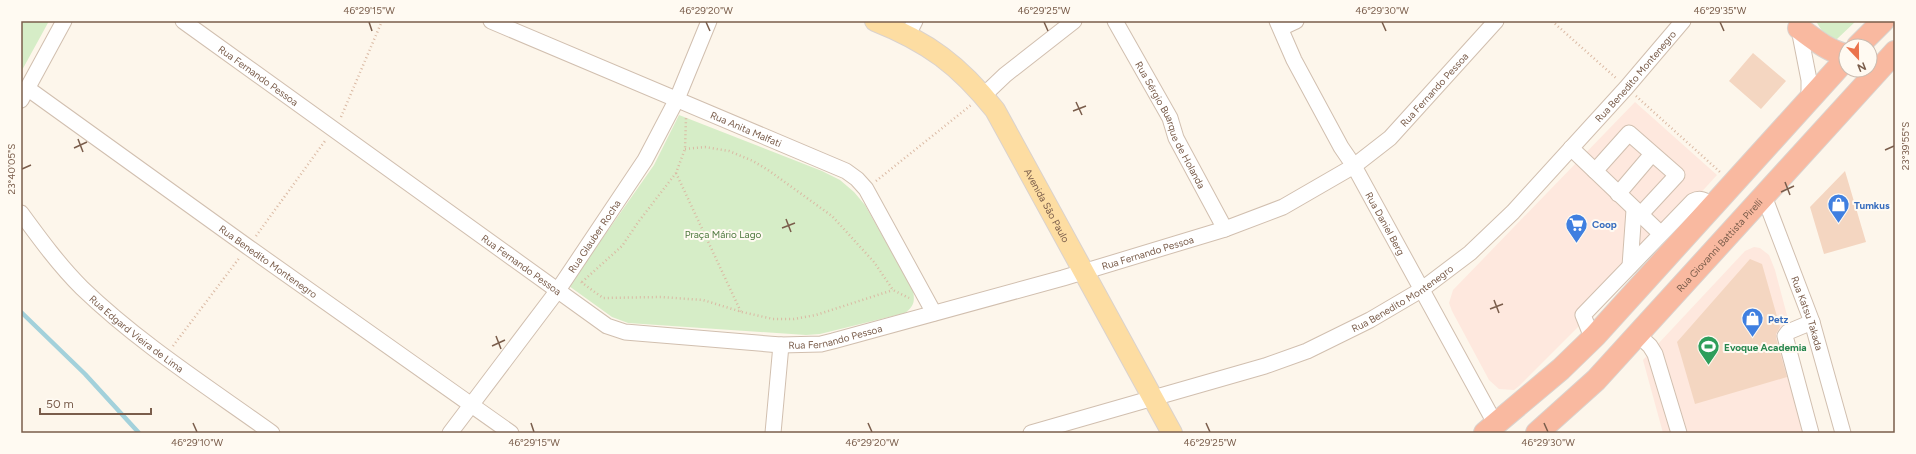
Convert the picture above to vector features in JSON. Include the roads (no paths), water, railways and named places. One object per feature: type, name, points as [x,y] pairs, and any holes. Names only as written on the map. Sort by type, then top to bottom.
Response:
[{"type":"highway","points":[[1866,38],[1883,21]]},
{"type":"highway","points":[[1798,24],[1823,46],[1838,53]]},
{"type":"highway","name":"Rua Giovanni Battista Pirelli","points":[[1537,433],[1583,392],[1637,334],[1764,196],[1883,58]]},
{"type":"highway","points":[[1490,429],[1561,369],[1595,336],[1838,67]]},
{"type":"main road","name":"Avenida São Paulo","points":[[875,21],[912,28],[957,67],[984,95],[1007,128],[1172,433]]},
{"type":"street","points":[[24,94],[64,21]]},
{"type":"street","name":"Rua Fernando Pessoa","points":[[183,21],[334,128],[607,326],[625,332],[781,345],[821,344],[934,313],[1085,271],[1225,229],[1283,207],[1354,166],[1390,138],[1496,21]]},
{"type":"street","name":"Rua Anita Malfati","points":[[491,21],[696,108],[827,161],[846,171],[857,179],[866,189],[934,313]]},
{"type":"street","name":"Rua Glauber Rocha","points":[[450,433],[471,403],[558,290],[576,278],[645,160],[677,99],[709,21]]},
{"type":"street","points":[[984,95],[1005,76],[1074,21]]},
{"type":"street","name":"Rua Sérgio Buarque de Holanda","points":[[1115,21],[1170,118],[1176,138],[1225,229]]},
{"type":"street","points":[[1279,24],[1296,21]]},
{"type":"street","name":"Rua Benedito Montenegro","points":[[1031,433],[1152,397],[1265,366],[1307,351],[1370,320],[1422,290],[1470,253],[1513,212],[1626,88],[1683,21]]},
{"type":"street","name":"Rua Daniel Berg","points":[[1279,24],[1298,66],[1341,148],[1354,166],[1432,308],[1490,429]]},
{"type":"street","points":[[1798,24],[1809,80],[1809,98]]},
{"type":"street","name":"Rua Benedito Montenegro","points":[[24,94],[248,247],[471,403],[511,433]]},
{"type":"street","points":[[1598,168],[1629,133],[1677,175],[1637,212],[1630,266]]},
{"type":"street","points":[[1574,145],[1598,168],[1618,194],[1660,234]]},
{"type":"street","points":[[1618,194],[1652,154]]},
{"type":"street","name":"Rua Katsu Takada","points":[[1764,196],[1812,322],[1843,433]]},
{"type":"street","points":[[1595,336],[1589,330],[1583,315],[1693,201],[1697,198],[1702,199],[1713,205]]},
{"type":"street","name":"Rua Edgard Vieira de Lima","points":[[21,213],[60,264],[83,288],[122,324],[272,433]]},
{"type":"street","points":[[1811,433],[1785,336],[1788,332],[1812,322]]},
{"type":"street","points":[[1637,334],[1650,346],[1655,354],[1679,433]]},
{"type":"street","points":[[773,433],[781,345]]},
{"type":"waterway","points":[[21,312],[85,374],[139,433]]},
{"type":"place","name":"Tumkus","points":[[1838,224]]},
{"type":"place","name":"Coop","points":[[1576,244]]},
{"type":"place","name":"Petz","points":[[1753,338]]},
{"type":"place","name":"Evoque Academia","points":[[1708,366]]},
{"type":"park label","name":"Praça Mário Lago","points":[[723,234]]}]
